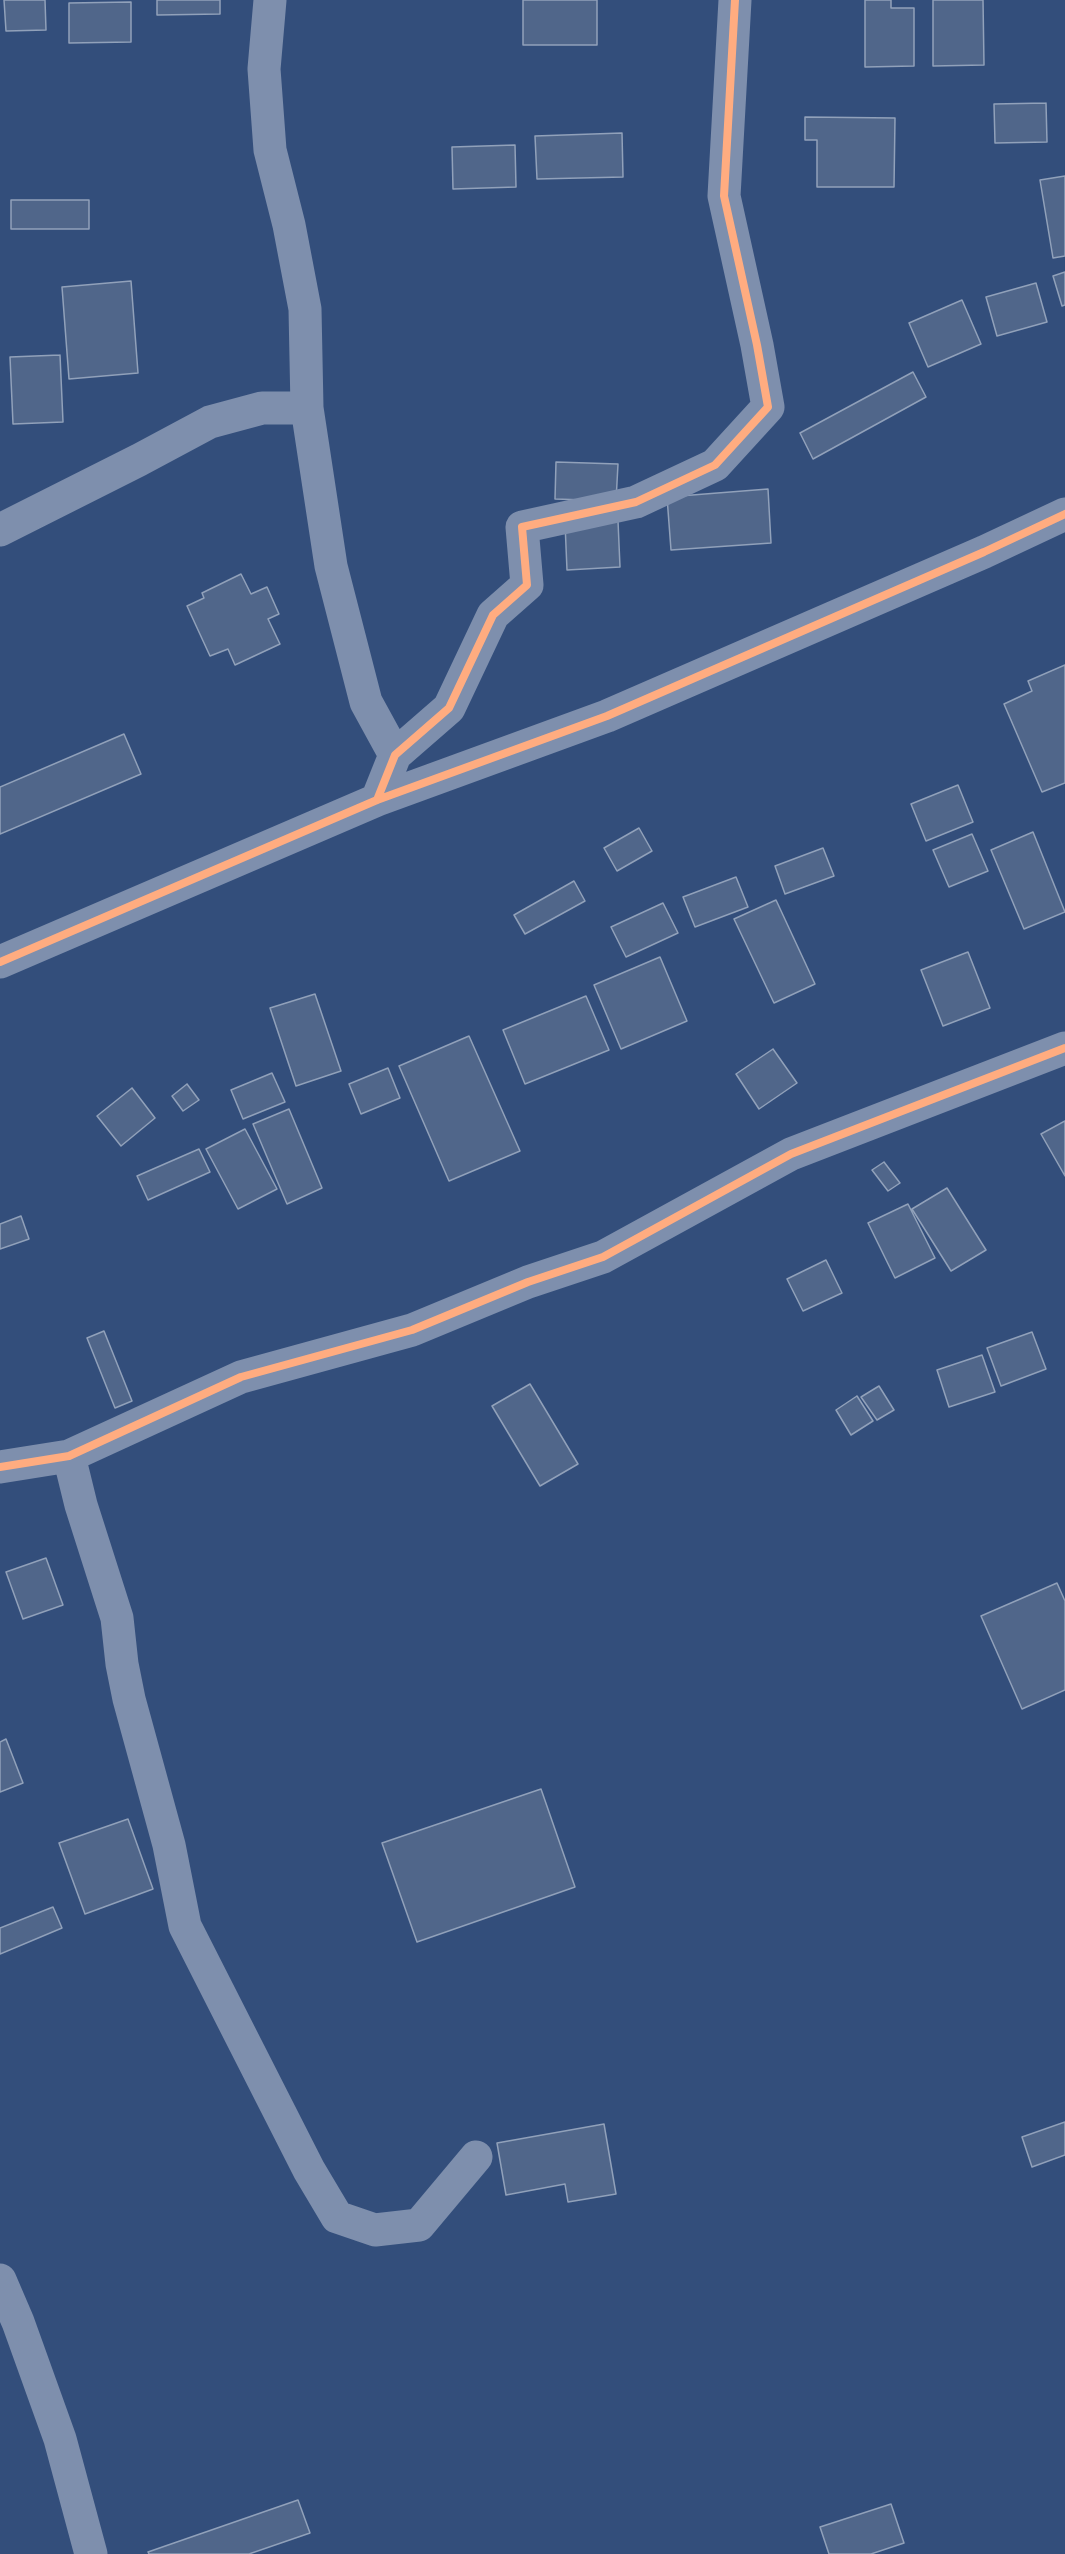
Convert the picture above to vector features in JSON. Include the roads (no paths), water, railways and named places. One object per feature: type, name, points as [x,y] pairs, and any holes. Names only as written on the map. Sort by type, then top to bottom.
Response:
[{"type":"street","points":[[270,0],[264,69],[270,150],[289,225],[305,309],[307,408],[331,566],[366,702],[394,755]]},
{"type":"street","points":[[377,801],[394,755],[449,708],[493,615],[527,585],[522,527],[636,502],[715,465],[768,407],[757,345],[724,196],[735,0]]},
{"type":"street","points":[[0,530],[210,422],[262,408],[307,408]]},
{"type":"street","points":[[0,962],[377,801],[607,716],[984,552],[1065,514]]},
{"type":"street","points":[[0,1467],[69,1456],[242,1377],[412,1330],[528,1282],[603,1257],[791,1155],[1065,1048]]},
{"type":"street","points":[[69,1456],[81,1505],[117,1618],[129,1699],[169,1845],[185,1926],[309,2170],[337,2217],[375,2230],[419,2225],[476,2157]]},
{"type":"street","points":[[0,2280],[18,2322],[60,2439],[92,2554]]}]
